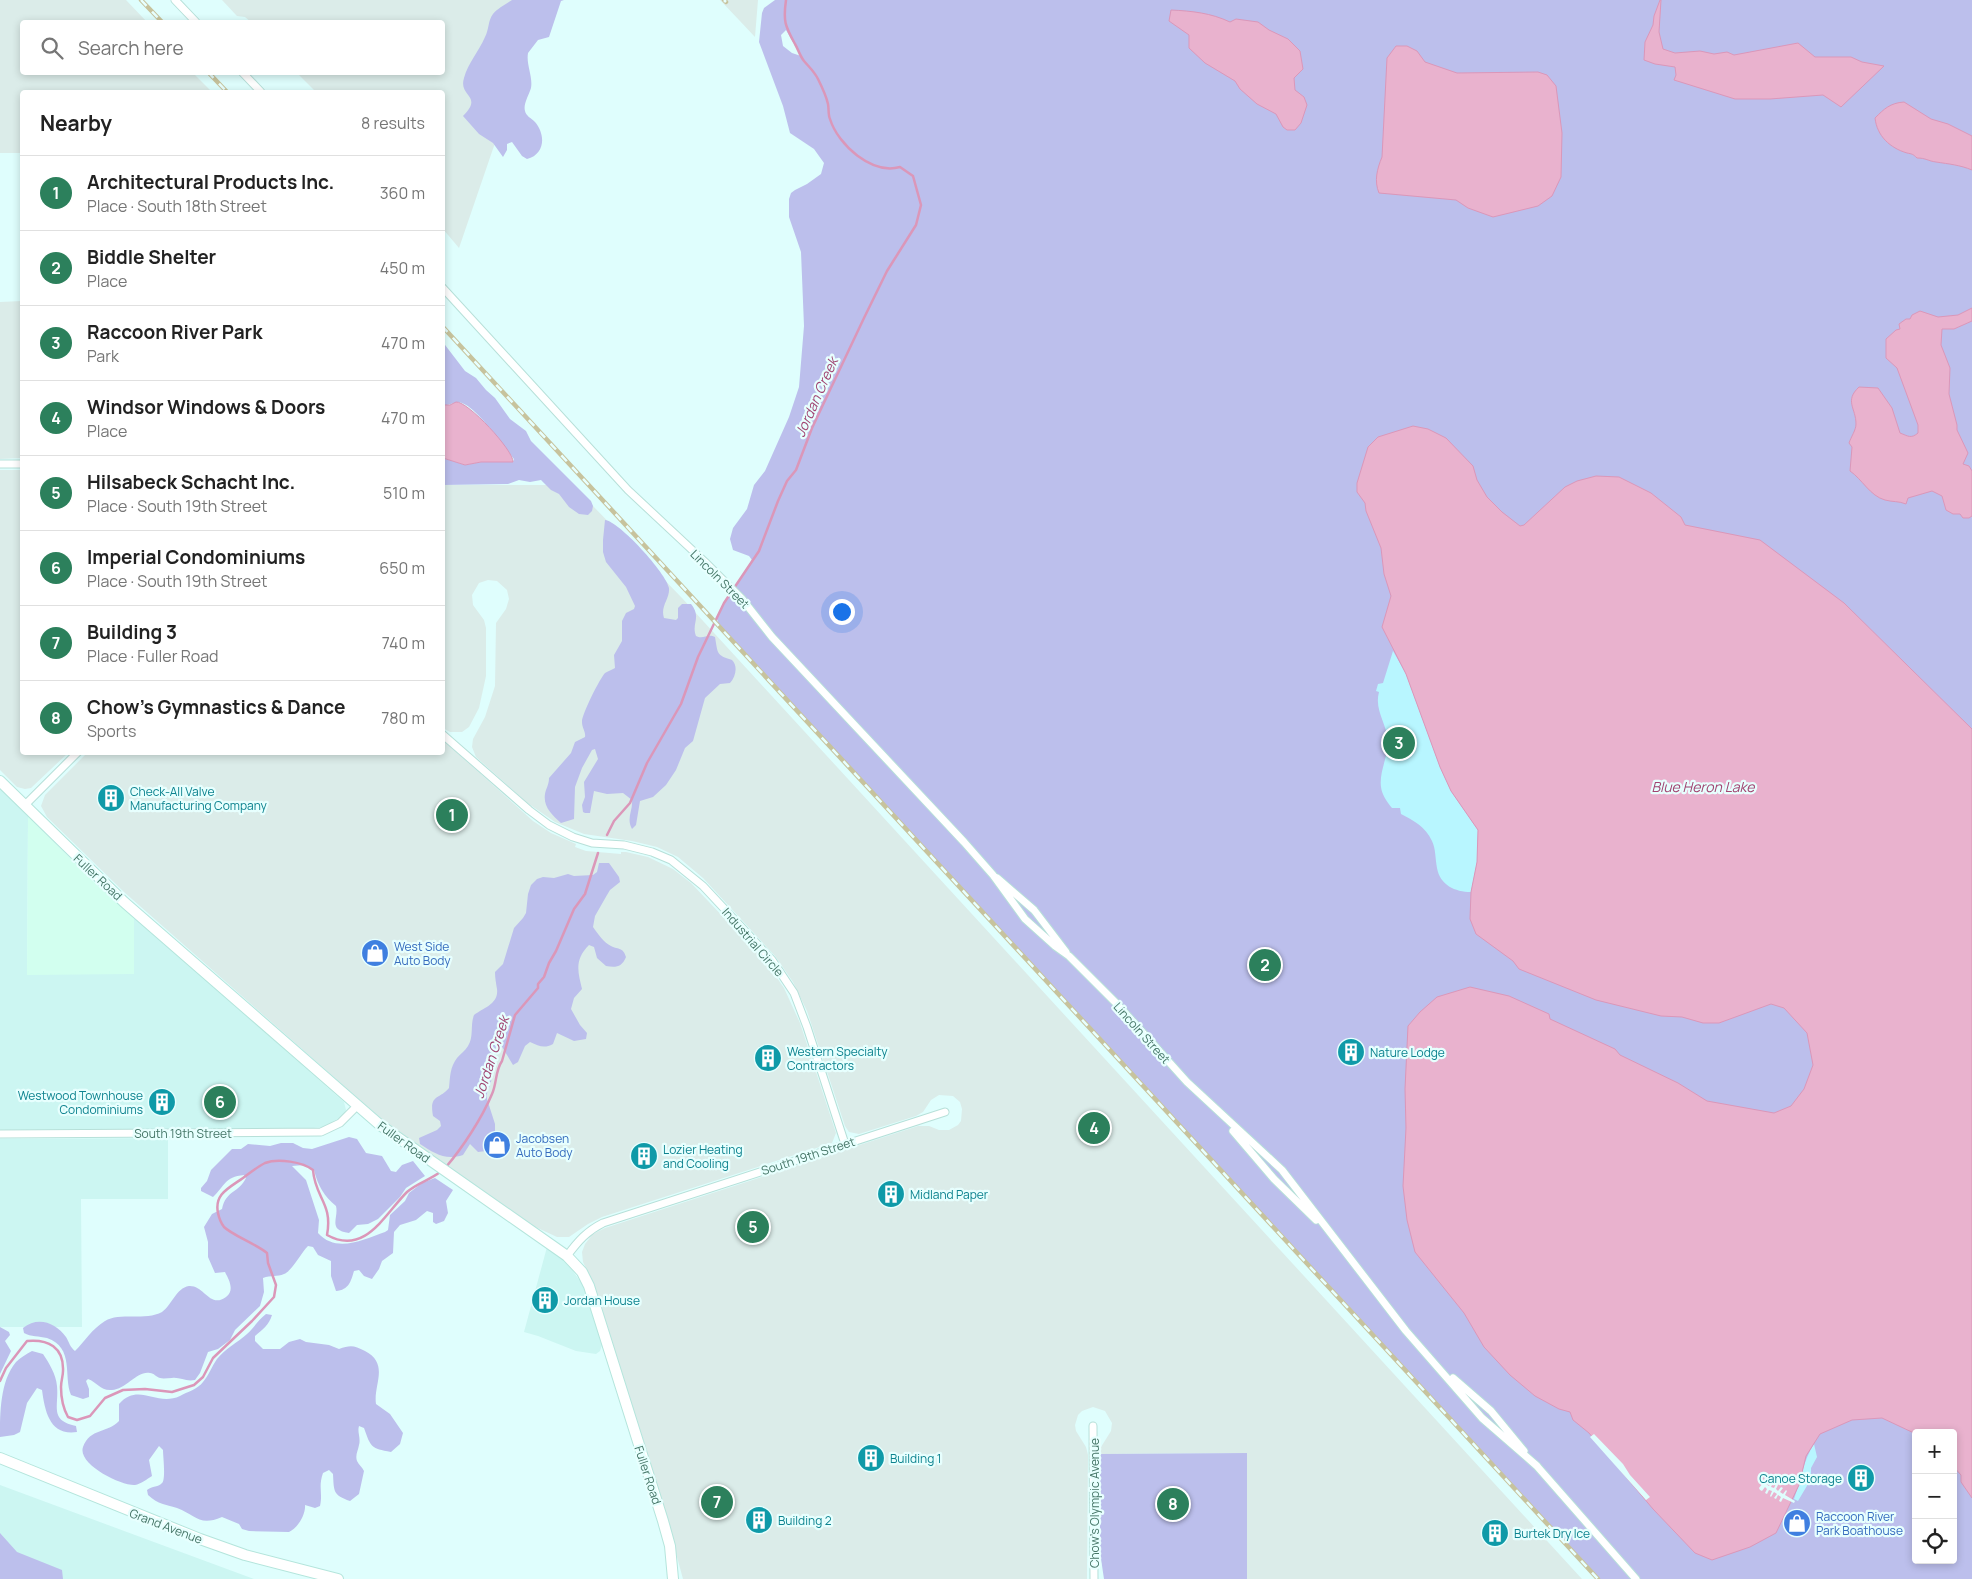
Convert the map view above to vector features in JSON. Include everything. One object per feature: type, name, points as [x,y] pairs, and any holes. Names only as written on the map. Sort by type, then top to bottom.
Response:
[{"type":"street","points":[[175,0],[194,20]]},
{"type":"street","points":[[245,75],[259,90]]},
{"type":"street","name":"Lincoln Street","points":[[445,290],[628,490],[742,599],[772,637],[964,842],[993,875],[1025,919],[1068,956],[1116,1004],[1187,1082],[1282,1170],[1406,1331],[1436,1363],[1482,1418],[1537,1466]]},
{"type":"street","points":[[0,464],[20,464]]},
{"type":"street","name":"Industrial Circle","points":[[445,737],[538,818],[558,830],[592,843],[624,845],[652,852],[670,860],[703,886],[772,960],[794,993],[845,1144]]},
{"type":"street","points":[[24,806],[75,755]]},
{"type":"street","name":"Fuller Road","points":[[0,781],[124,902],[380,1126],[567,1256],[582,1272],[589,1286],[663,1521],[670,1546],[673,1579]]},
{"type":"street","name":"Lincoln Street","points":[[993,875],[1034,910],[1068,956]]},
{"type":"street","name":"South 19th Street","points":[[0,1134],[321,1132],[340,1124],[357,1106]]},
{"type":"street","name":"Lincoln Street","points":[[1216,1110],[1274,1179],[1306,1209],[1338,1244]]},
{"type":"street","name":"South 19th Street","points":[[567,1256],[582,1236],[603,1223],[945,1112]]},
{"type":"street","name":"Lincoln Street","points":[[1436,1363],[1491,1411],[1636,1579]]},
{"type":"street","name":"Chow's Olympic Avenue","points":[[1093,1426],[1094,1579]]},
{"type":"street","name":"Grand Avenue","points":[[0,1458],[200,1539],[245,1555],[338,1579]]},
{"type":"shaded area","points":[[0,0],[126,0],[145,20],[20,20],[20,75],[195,75],[210,90],[20,90],[20,153],[0,153]]},
{"type":"shaded area","points":[[222,0],[544,0],[459,248],[445,231],[445,90],[314,90],[299,75],[445,75],[445,20],[249,20],[245,17],[237,16]]},
{"type":"shaded area","points":[[512,0],[564,0],[561,1],[549,37],[538,40],[528,53],[531,88],[525,102],[525,111],[539,127],[542,144],[533,157],[527,159],[522,156],[512,142],[507,144],[507,150],[503,157],[493,143],[479,134],[463,116],[471,104],[463,84],[466,73],[486,34],[491,16]]},
{"type":"shaded area","points":[[720,0],[758,0],[755,37],[739,20]]},
{"type":"shaded area","points":[[775,0],[1972,0],[1972,1579],[1598,1579],[720,629],[717,619],[724,603],[752,560],[749,556],[733,550],[730,539],[733,528],[747,509],[754,485],[765,471],[789,417],[799,387],[804,326],[801,252],[789,217],[789,199],[791,193],[821,174],[824,163],[814,149],[790,133],[783,106],[759,42],[764,8]],"holes":[[[786,30],[801,56],[792,53],[783,46],[781,35]]]},
{"type":"shaded area","points":[[20,301],[20,458],[0,459],[0,302]]},
{"type":"shaded area","points":[[445,345],[465,371],[476,378],[495,398],[510,419],[526,431],[531,441],[591,501],[592,511],[588,515],[579,514],[569,507],[559,494],[551,490],[541,480],[530,482],[519,480],[508,484],[445,485],[445,459],[465,465],[481,462],[513,462],[514,459],[468,406],[462,403],[445,405]]},
{"type":"shaded area","points":[[0,470],[20,470],[20,755],[66,755],[31,788],[17,787],[0,770]]},
{"type":"shaded area","points":[[445,485],[570,485],[593,506],[682,598],[1582,1579],[1247,1579],[1247,1453],[1100,1454],[1101,1447],[1111,1431],[1112,1423],[1105,1411],[1093,1407],[1082,1411],[1078,1415],[1075,1425],[1088,1455],[1087,1579],[683,1579],[662,1502],[593,1283],[583,1262],[582,1252],[585,1244],[593,1234],[605,1228],[918,1126],[949,1130],[961,1121],[962,1109],[960,1102],[953,1096],[939,1095],[931,1100],[923,1112],[916,1116],[859,1134],[849,1132],[845,1126],[807,1011],[793,982],[775,956],[703,878],[678,857],[657,847],[632,841],[584,834],[555,822],[526,802],[476,757],[472,747],[473,739],[485,717],[495,686],[496,623],[506,609],[509,599],[507,590],[497,581],[488,580],[479,583],[472,595],[473,605],[484,620],[486,628],[486,676],[479,708],[469,727],[462,732],[450,732],[445,729]]},
{"type":"shaded area","points":[[605,520],[621,529],[642,549],[666,581],[669,592],[663,610],[664,618],[676,620],[678,618],[678,608],[682,604],[691,604],[696,613],[696,636],[715,637],[720,655],[732,660],[736,668],[730,683],[720,684],[705,698],[693,741],[685,748],[676,770],[666,785],[653,797],[640,801],[636,825],[632,829],[630,818],[632,800],[623,793],[607,794],[594,791],[590,813],[583,812],[584,782],[598,759],[595,749],[592,750],[582,768],[575,787],[574,819],[561,823],[554,817],[545,803],[549,778],[571,753],[575,742],[585,737],[582,718],[603,676],[615,668],[614,655],[622,641],[622,621],[626,613],[634,609],[635,606],[626,587],[606,562],[603,552]]},
{"type":"shaded area","points":[[445,742],[533,821],[551,833],[576,844],[575,847],[586,851],[621,854],[621,852],[626,852],[648,857],[673,869],[691,883],[766,962],[784,988],[800,1023],[836,1133],[832,1143],[602,1217],[569,1237],[557,1237],[529,1224],[387,1124],[124,892],[47,817],[41,806],[45,795],[85,755],[445,755]]},
{"type":"shaded area","points":[[0,788],[28,816],[27,975],[134,917],[344,1102],[346,1110],[344,1115],[324,1127],[313,1128],[0,1130]]},
{"type":"shaded area","points":[[28,816],[97,885],[134,917],[134,974],[27,975]]},
{"type":"shaded area","points":[[599,863],[609,863],[619,877],[620,882],[610,890],[595,916],[593,927],[606,943],[622,950],[626,957],[623,963],[618,966],[606,966],[597,958],[594,947],[589,945],[581,956],[578,966],[582,989],[574,998],[571,1009],[587,1033],[586,1039],[574,1041],[557,1033],[553,1044],[550,1046],[542,1046],[530,1042],[525,1046],[518,1062],[513,1065],[501,1045],[496,1046],[491,1082],[487,1093],[495,1131],[486,1151],[478,1152],[470,1144],[463,1155],[445,1157],[420,1144],[419,1138],[437,1130],[441,1126],[440,1121],[433,1116],[432,1104],[436,1098],[449,1088],[453,1065],[470,1042],[474,1015],[490,1005],[496,998],[495,972],[503,964],[514,928],[526,913],[531,885],[537,879],[543,877],[554,878],[568,874],[574,876],[593,875],[597,872]]},
{"type":"shaded area","points":[[349,1137],[357,1139],[366,1153],[382,1156],[391,1171],[396,1172],[402,1165],[413,1161],[425,1176],[406,1188],[400,1197],[378,1219],[368,1224],[357,1225],[349,1233],[338,1229],[336,1226],[336,1206],[322,1190],[314,1170],[304,1165],[292,1166],[306,1180],[319,1220],[318,1233],[325,1239],[334,1243],[351,1243],[385,1232],[388,1230],[390,1215],[405,1201],[409,1193],[422,1183],[435,1178],[453,1190],[446,1201],[448,1213],[444,1221],[436,1224],[433,1222],[433,1213],[427,1211],[416,1220],[400,1225],[394,1232],[393,1253],[382,1261],[372,1279],[364,1276],[359,1270],[354,1271],[347,1287],[336,1291],[331,1276],[331,1261],[318,1255],[313,1247],[308,1246],[287,1273],[263,1278],[264,1292],[260,1306],[235,1330],[230,1340],[218,1349],[208,1352],[200,1373],[195,1380],[161,1378],[151,1373],[145,1373],[117,1389],[108,1390],[88,1379],[86,1381],[89,1397],[83,1399],[71,1395],[65,1355],[61,1348],[47,1338],[24,1333],[23,1328],[35,1322],[52,1325],[62,1332],[75,1351],[92,1331],[105,1321],[118,1317],[156,1315],[162,1312],[177,1293],[185,1287],[189,1286],[199,1289],[211,1299],[220,1300],[226,1297],[231,1288],[225,1272],[215,1273],[208,1257],[208,1242],[204,1227],[212,1214],[222,1209],[226,1198],[246,1178],[244,1175],[232,1178],[213,1197],[201,1191],[211,1170],[232,1149],[241,1149],[248,1144],[270,1146],[281,1143],[293,1143],[303,1148],[312,1149]]},
{"type":"shaded area","points":[[168,1138],[168,1199],[81,1199],[82,1327],[0,1327],[0,1139]]},
{"type":"shaded area","points":[[547,1247],[567,1263],[583,1285],[602,1345],[600,1351],[596,1354],[576,1351],[524,1332]]},
{"type":"shaded area","points":[[266,1314],[272,1315],[269,1322],[255,1336],[255,1341],[263,1349],[280,1349],[289,1342],[300,1339],[339,1349],[349,1346],[355,1347],[373,1356],[377,1362],[379,1375],[376,1404],[390,1414],[403,1433],[400,1444],[391,1452],[373,1446],[368,1440],[364,1428],[359,1426],[356,1459],[364,1471],[359,1494],[350,1501],[337,1495],[334,1489],[333,1474],[329,1470],[323,1473],[320,1506],[315,1508],[305,1505],[303,1516],[292,1530],[289,1532],[249,1531],[242,1529],[239,1524],[222,1517],[208,1521],[198,1519],[177,1508],[159,1502],[148,1495],[147,1490],[159,1485],[163,1481],[163,1450],[159,1446],[149,1460],[152,1476],[142,1483],[135,1485],[111,1478],[93,1467],[87,1460],[83,1454],[83,1447],[86,1441],[119,1421],[119,1404],[126,1398],[141,1395],[171,1399],[195,1388],[205,1379],[220,1355],[247,1334]]},
{"type":"shaded area","points":[[0,1327],[9,1332],[10,1335],[5,1341],[11,1351],[0,1374]]},
{"type":"shaded area","points":[[32,1351],[43,1354],[50,1365],[56,1382],[57,1412],[62,1420],[76,1426],[77,1432],[68,1432],[55,1426],[47,1414],[42,1390],[37,1388],[27,1403],[20,1432],[0,1437],[2,1398],[7,1378],[16,1362]]},
{"type":"shaded area","points":[[1247,1453],[1247,1579],[1104,1579],[1100,1552],[1100,1454]]},
{"type":"shaded area","points":[[0,1485],[162,1545],[254,1579],[0,1579]]},
{"type":"shaded area","points":[[0,1533],[17,1552],[62,1570],[63,1579],[0,1579]]},
{"type":"sand","points":[[1393,651],[1406,674],[1440,767],[1451,791],[1478,830],[1477,862],[1471,892],[1454,889],[1441,879],[1432,841],[1426,831],[1419,824],[1401,814],[1400,808],[1392,808],[1382,793],[1381,776],[1388,741],[1379,711],[1379,692],[1376,691],[1378,684],[1383,683]]},
{"type":"sand","points":[[1814,1444],[1817,1457],[1811,1468],[1811,1479],[1798,1501],[1794,1499],[1810,1450]]},
{"type":"water","points":[[1660,0],[1659,32],[1663,49],[1675,53],[1700,51],[1714,54],[1727,52],[1734,55],[1798,43],[1815,57],[1851,57],[1862,62],[1884,66],[1841,107],[1823,95],[1770,99],[1735,99],[1674,80],[1676,75],[1675,67],[1644,60],[1645,42],[1653,25]]},
{"type":"water","points":[[1171,10],[1216,16],[1230,22],[1236,19],[1258,22],[1269,30],[1288,39],[1300,51],[1303,69],[1294,78],[1295,90],[1304,97],[1307,105],[1301,123],[1295,130],[1287,130],[1283,127],[1276,114],[1257,104],[1240,89],[1235,81],[1205,63],[1189,48],[1189,35],[1169,21]]},
{"type":"water","points":[[1396,46],[1407,46],[1417,51],[1425,62],[1457,73],[1538,72],[1547,75],[1556,86],[1562,133],[1561,177],[1552,196],[1538,206],[1493,217],[1468,208],[1456,200],[1379,193],[1376,180],[1382,157],[1387,58]]},
{"type":"water","points":[[1904,102],[1931,119],[1948,124],[1972,136],[1972,170],[1917,158],[1912,154],[1895,148],[1885,140],[1878,130],[1875,118],[1888,107]]},
{"type":"water","points":[[1972,308],[1972,321],[1954,329],[1942,329],[1941,345],[1950,368],[1949,394],[1957,430],[1968,453],[1963,464],[1969,466],[1972,471],[1972,516],[1963,518],[1960,514],[1953,514],[1946,510],[1942,496],[1932,491],[1908,498],[1906,504],[1880,498],[1850,471],[1852,447],[1849,443],[1856,424],[1851,401],[1852,396],[1859,387],[1878,388],[1892,408],[1900,433],[1909,436],[1916,435],[1918,433],[1918,425],[1897,368],[1886,358],[1886,339],[1896,330],[1900,329],[1899,324],[1906,319],[1910,319],[1912,315],[1920,311],[1938,317],[1958,315]]},
{"type":"water","points":[[456,402],[462,404],[480,418],[499,438],[513,462],[481,462],[465,465],[445,459],[445,405]]},
{"type":"water","name":"Blue Heron Lake","points":[[1413,426],[1428,429],[1446,438],[1473,466],[1477,480],[1487,497],[1520,526],[1524,525],[1565,487],[1577,481],[1596,476],[1619,477],[1651,493],[1681,517],[1685,525],[1760,540],[1844,603],[1972,729],[1972,1498],[1961,1482],[1961,1475],[1957,1470],[1957,1429],[1912,1429],[1912,1432],[1882,1418],[1852,1420],[1820,1434],[1806,1456],[1799,1485],[1776,1533],[1750,1547],[1712,1560],[1695,1553],[1653,1509],[1589,1433],[1573,1420],[1570,1412],[1559,1409],[1535,1396],[1510,1375],[1484,1347],[1464,1313],[1415,1252],[1407,1220],[1403,1186],[1408,1026],[1437,997],[1470,987],[1509,996],[1549,1014],[1550,1019],[1615,1049],[1620,1055],[1678,1083],[1707,1101],[1774,1113],[1791,1106],[1804,1089],[1813,1065],[1807,1033],[1784,1008],[1771,1004],[1719,1023],[1703,1023],[1682,1017],[1661,1016],[1596,1000],[1519,969],[1513,961],[1476,934],[1470,919],[1471,892],[1477,862],[1478,830],[1451,791],[1440,767],[1406,674],[1382,627],[1391,596],[1384,574],[1381,548],[1366,511],[1365,503],[1357,492],[1357,483],[1368,447],[1378,437]]},
{"type":"pier","points":[[1594,1434],[1623,1464],[1630,1475],[1650,1497],[1646,1500],[1590,1437]]},
{"type":"pier","points":[[1767,1478],[1769,1479],[1766,1484],[1769,1486],[1772,1482],[1771,1487],[1774,1488],[1776,1484],[1778,1485],[1776,1489],[1778,1491],[1781,1487],[1783,1488],[1780,1492],[1783,1494],[1786,1490],[1785,1495],[1795,1501],[1794,1503],[1783,1498],[1781,1502],[1779,1501],[1781,1497],[1778,1495],[1776,1499],[1774,1498],[1777,1494],[1774,1492],[1771,1497],[1772,1491],[1769,1490],[1767,1494],[1765,1493],[1767,1489],[1765,1487],[1762,1491],[1760,1490],[1759,1488]]},
{"type":"waterway","name":"Jordan Creek","points":[[607,835],[614,821],[630,803],[647,763],[681,704],[698,657],[724,603],[759,551],[787,481],[796,470],[812,428],[887,271],[916,225],[921,205],[913,176],[900,167],[878,167],[868,162],[848,148],[840,139],[829,117],[827,101],[821,85],[815,74],[801,57],[787,28],[785,18],[786,0]]},
{"type":"waterway","name":"Jordan Creek","points":[[446,1167],[472,1132],[488,1103],[494,1090],[498,1069],[515,1015],[538,988],[538,984],[544,977],[574,909],[585,894],[598,853]]},
{"type":"waterway","name":"Jordan Creek","points":[[0,1381],[6,1368],[27,1341],[42,1341],[53,1346],[61,1356],[63,1363],[61,1395],[68,1417],[77,1420],[90,1416],[105,1398],[123,1390],[145,1389],[172,1392],[194,1385],[203,1377],[213,1358],[274,1297],[276,1285],[268,1263],[267,1253],[228,1230],[220,1220],[217,1206],[218,1201],[228,1188],[265,1163],[283,1161],[309,1167],[313,1170],[314,1180],[328,1215],[327,1235],[340,1240],[352,1240],[363,1237],[373,1230],[407,1192],[440,1172]]},
{"type":"railway","points":[[141,0],[160,20]]},
{"type":"railway","points":[[211,75],[225,90]]},
{"type":"railway","points":[[445,329],[1598,1579]]},
{"type":"place","name":"Raccoon River Park","points":[[1399,743]]},
{"type":"place","name":"Check-All Valve Manufacturing Company","points":[[111,798]]},
{"type":"place","name":"Architectural Products Inc.","points":[[452,815]]},
{"type":"place","name":"West Side Auto Body","points":[[375,953]]},
{"type":"place","name":"Biddle Shelter","points":[[1265,965]]},
{"type":"place","name":"Nature Lodge","points":[[1351,1052]]},
{"type":"place","name":"Western Specialty Contractors","points":[[768,1058]]},
{"type":"place","name":"Westwood Townhouse Condominiums","points":[[162,1102]]},
{"type":"place","name":"Imperial Condominiums","points":[[220,1102]]},
{"type":"place","name":"Windsor Windows & Doors","points":[[1094,1128]]},
{"type":"place","name":"Jacobsen Auto Body","points":[[497,1145]]},
{"type":"place","name":"Lozier Heating and Cooling","points":[[644,1156]]},
{"type":"place","name":"Midland Paper","points":[[891,1194]]},
{"type":"place","name":"Hilsabeck Schacht Inc.","points":[[753,1227]]},
{"type":"place","name":"Jordan House","points":[[545,1300]]},
{"type":"place","name":"Building 1","points":[[871,1458]]},
{"type":"place","name":"Canoe Storage","points":[[1861,1478]]},
{"type":"place","name":"Building 3","points":[[717,1502]]},
{"type":"place","name":"Chow's Gymnastics & Dance","points":[[1173,1504]]},
{"type":"place","name":"Building 2","points":[[759,1520]]},
{"type":"place","name":"Raccoon River Park Boathouse","points":[[1797,1523]]},
{"type":"place","name":"Burtek Dry Ice","points":[[1495,1533]]}]
